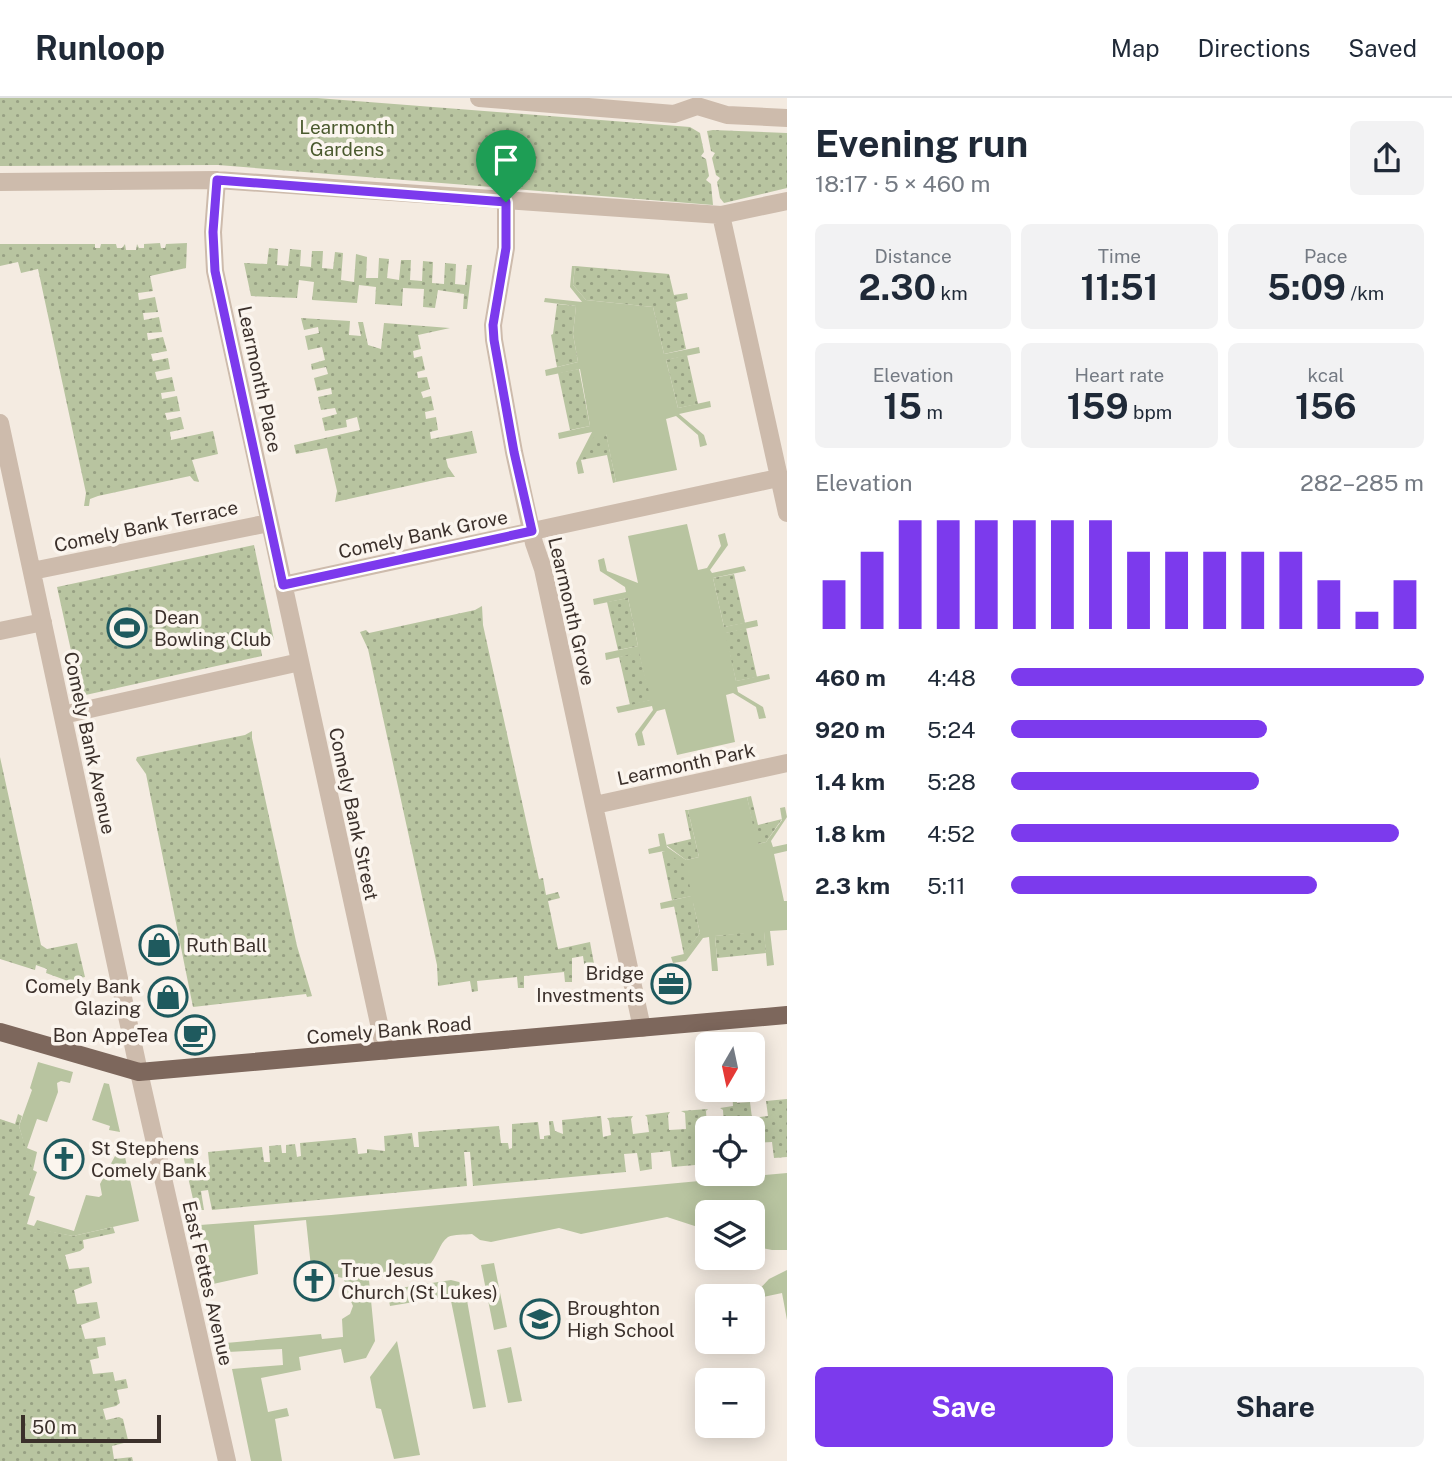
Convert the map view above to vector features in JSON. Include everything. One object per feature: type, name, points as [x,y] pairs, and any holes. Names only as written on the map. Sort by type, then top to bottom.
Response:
[{"type":"main road","name":"Comely Bank Road","points":[[0,1032],[139,1072],[787,1015]]},
{"type":"street","points":[[478,98],[674,114],[696,102],[727,115],[787,118]]},
{"type":"street","points":[[0,182],[217,180],[721,215],[787,201]]},
{"type":"street","name":"Learmonth Place","points":[[217,180],[213,232],[215,271],[283,585]]},
{"type":"street","name":"Learmonth Grove","points":[[506,202],[506,248],[493,325],[494,340],[512,440],[543,569],[642,1028]]},
{"type":"street","points":[[721,215],[787,513]]},
{"type":"street","name":"Comely Bank Avenue","points":[[0,422],[139,1072]]},
{"type":"street","name":"Comely Bank Grove","points":[[283,585],[778,478]]},
{"type":"street","name":"Comely Bank Terrace","points":[[32,571],[269,523]]},
{"type":"street","name":"Comely Bank Street","points":[[283,585],[385,1051]]},
{"type":"street","points":[[0,631],[43,622]]},
{"type":"street","points":[[63,715],[300,662]]},
{"type":"street","name":"Learmonth Park","points":[[595,805],[787,763]]},
{"type":"street","name":"East Fettes Avenue","points":[[139,1072],[227,1461]]},
{"type":"green space","name":"Learmonth Gardens","points":[[0,98],[317,98],[690,127],[700,133],[704,152],[701,156],[706,159],[709,176],[706,180],[711,184],[713,205],[218,165],[0,166]]},
{"type":"green space","points":[[707,131],[787,133],[787,188],[724,203],[720,198],[717,182],[720,178],[716,175],[712,158],[715,153],[711,151]]},
{"type":"green space","points":[[160,243],[161,248],[165,248],[166,244],[187,243],[186,268],[150,276],[153,291],[138,293],[139,300],[155,297],[158,312],[143,313],[144,320],[159,317],[162,332],[147,333],[148,340],[163,337],[167,351],[151,354],[153,361],[168,358],[170,369],[155,372],[157,380],[172,377],[175,391],[161,393],[162,399],[177,396],[180,411],[165,413],[167,420],[181,417],[184,429],[170,432],[171,440],[213,431],[218,454],[192,460],[199,482],[190,476],[98,496],[90,499],[89,506],[84,506],[86,493],[38,269],[21,273],[18,262],[0,266],[0,244],[95,244],[95,248],[100,248],[101,244],[116,244],[117,248],[122,248],[125,244],[126,250],[136,250],[137,244],[139,248],[144,248],[144,244]]},
{"type":"green space","points":[[269,248],[278,249],[277,265],[288,266],[290,249],[301,250],[300,266],[311,267],[312,251],[323,251],[322,268],[333,269],[335,252],[343,253],[341,280],[354,282],[356,254],[367,257],[366,278],[378,278],[379,258],[389,259],[387,278],[399,280],[401,260],[411,260],[410,280],[422,281],[423,261],[433,262],[432,283],[444,284],[445,263],[456,264],[455,284],[465,285],[467,265],[472,265],[467,309],[463,309],[464,294],[438,290],[435,308],[423,307],[424,289],[403,288],[402,306],[375,304],[376,287],[359,285],[357,303],[312,300],[314,282],[299,280],[297,298],[251,296],[244,263],[267,264]]},
{"type":"green space","points":[[572,266],[575,266],[573,285],[586,300],[653,307],[664,354],[699,347],[700,353],[666,360],[678,408],[710,401],[711,407],[679,414],[704,435],[707,445],[700,447],[698,435],[676,416],[666,419],[677,470],[616,482],[606,434],[581,460],[584,473],[578,474],[576,463],[592,432],[559,439],[558,433],[590,426],[580,369],[546,376],[545,370],[578,362],[573,334],[576,306],[544,302],[545,298],[582,302],[570,287]]},
{"type":"green space","points":[[575,266],[669,274],[674,295],[687,293],[688,299],[676,302],[686,349],[664,354],[653,307],[586,300],[573,285]]},
{"type":"green space","points":[[557,304],[576,306],[573,334],[578,362],[557,367],[551,335]]},
{"type":"green space","points":[[301,318],[350,321],[349,335],[361,336],[358,322],[363,322],[368,345],[381,349],[384,323],[450,328],[418,335],[421,349],[413,351],[414,358],[422,356],[425,370],[417,372],[418,378],[427,377],[430,389],[421,392],[423,398],[431,396],[434,410],[425,412],[426,419],[436,417],[438,430],[430,432],[431,439],[472,431],[477,453],[446,459],[455,477],[335,502],[337,491],[327,448],[296,454],[294,445],[360,430],[357,417],[346,420],[347,427],[325,431],[322,418],[337,414],[335,408],[321,410],[318,397],[332,394],[331,388],[317,391],[314,378],[328,374],[326,367],[312,370],[311,364],[325,360],[322,347],[308,350],[305,336],[319,333],[318,327],[304,330]]},
{"type":"green space","points":[[687,355],[698,404],[678,408],[666,360]]},
{"type":"green space","points":[[579,369],[590,426],[570,430],[558,373]]},
{"type":"green space","points":[[606,433],[616,482],[613,483],[607,455],[581,460],[595,435]]},
{"type":"green space","points":[[687,524],[698,570],[707,568],[721,546],[718,535],[725,533],[728,545],[710,570],[712,573],[744,566],[746,571],[713,578],[724,627],[757,620],[758,626],[726,633],[736,681],[769,674],[770,679],[737,687],[738,692],[763,707],[766,718],[759,719],[756,707],[733,693],[726,695],[735,742],[677,755],[665,709],[657,711],[642,732],[645,745],[638,746],[635,734],[653,710],[652,706],[618,713],[616,707],[650,700],[639,653],[606,660],[605,653],[638,646],[628,598],[594,605],[593,599],[626,592],[625,587],[600,571],[598,560],[604,558],[607,571],[638,583],[628,536]]},
{"type":"green space","points":[[254,545],[274,640],[260,643],[262,656],[81,696],[57,587]]},
{"type":"green space","points":[[734,574],[745,623],[724,627],[713,578]]},
{"type":"green space","points":[[628,598],[638,646],[618,650],[607,602]]},
{"type":"green space","points":[[482,606],[483,625],[539,879],[543,878],[546,895],[558,892],[560,898],[548,901],[558,949],[590,942],[595,969],[585,970],[583,956],[572,958],[572,982],[565,982],[564,972],[524,976],[524,988],[518,988],[517,977],[477,981],[478,991],[472,992],[470,981],[438,986],[437,965],[368,649],[360,632],[366,630],[369,633],[475,610]]},
{"type":"green space","points":[[746,628],[757,677],[736,681],[725,633]]},
{"type":"green space","points":[[639,652],[651,700],[630,705],[619,657]]},
{"type":"green space","points":[[252,731],[297,946],[312,996],[307,997],[306,994],[193,1007],[146,774],[136,760],[137,757],[245,735]]},
{"type":"green space","points":[[0,757],[41,945],[47,949],[77,943],[85,977],[68,981],[46,973],[47,969],[36,965],[35,970],[0,959]]},
{"type":"green space","points":[[751,796],[758,825],[782,819],[766,842],[757,844],[747,797]]},
{"type":"green space","points":[[747,797],[758,844],[766,842],[782,820],[780,808],[785,807],[787,817],[771,841],[773,847],[787,844],[787,851],[774,854],[784,901],[787,901],[787,930],[770,931],[774,965],[767,966],[764,932],[715,936],[718,971],[712,971],[709,937],[703,938],[686,961],[673,963],[671,957],[684,954],[700,933],[693,903],[661,909],[660,903],[691,896],[664,851],[649,854],[648,849],[660,846],[658,834],[664,833],[667,847],[686,860],[699,857],[688,810]]},
{"type":"green space","points":[[685,810],[688,810],[699,857],[686,860],[666,845],[691,839]]},
{"type":"green space","points":[[662,852],[685,865],[692,896],[672,900]]},
{"type":"green space","points":[[693,902],[700,933],[684,955],[674,906]]},
{"type":"green space","points":[[764,931],[766,953],[717,958],[715,936]]},
{"type":"green space","points":[[38,1062],[73,1072],[70,1083],[57,1083],[58,1092],[47,1122],[37,1119],[27,1148],[37,1152],[33,1170],[37,1172],[29,1195],[35,1197],[27,1224],[34,1226],[37,1220],[74,1231],[86,1195],[102,1195],[100,1184],[122,1143],[139,1221],[73,1236],[24,1227],[31,1168],[19,1126],[32,1090],[30,1088]]},
{"type":"green space","points":[[104,1083],[109,1084],[120,1132],[109,1130],[110,1126],[92,1120]]},
{"type":"green space","points":[[787,1099],[787,1157],[774,1158],[772,1142],[765,1142],[765,1116],[768,1116],[766,1101]]},
{"type":"green space","points":[[733,1102],[750,1102],[752,1116],[723,1116],[720,1108],[733,1106]]},
{"type":"green space","points":[[708,1109],[706,1116],[695,1116],[695,1165],[672,1167],[670,1151],[651,1153],[652,1169],[640,1171],[637,1153],[624,1154],[626,1172],[473,1186],[470,1152],[464,1152],[467,1186],[212,1210],[208,1190],[201,1191],[204,1210],[195,1208],[183,1155],[193,1154],[195,1174],[210,1172],[208,1152],[262,1147],[264,1162],[270,1162],[269,1146],[281,1145],[282,1153],[286,1153],[286,1145],[295,1144],[297,1157],[301,1156],[300,1143],[356,1138],[358,1154],[367,1153],[367,1149],[385,1151],[384,1136],[412,1133],[414,1147],[419,1147],[418,1132],[499,1126],[501,1143],[508,1143],[509,1149],[512,1148],[512,1124],[538,1122],[540,1139],[544,1139],[544,1136],[550,1135],[549,1121],[553,1121],[555,1131],[563,1134],[562,1120],[601,1116],[603,1137],[611,1135],[607,1118],[633,1116],[633,1134],[649,1132],[645,1115],[670,1112],[669,1130],[686,1129],[685,1113],[681,1111]]},
{"type":"green space","points":[[18,1114],[22,1116],[19,1126],[32,1168],[25,1226],[73,1236],[113,1227],[115,1233],[83,1240],[84,1248],[65,1255],[69,1269],[89,1267],[92,1283],[74,1290],[77,1304],[97,1302],[100,1318],[81,1325],[85,1339],[105,1337],[106,1345],[97,1347],[99,1358],[90,1360],[93,1374],[113,1372],[115,1381],[126,1379],[128,1388],[117,1390],[120,1403],[103,1409],[106,1420],[119,1417],[123,1419],[128,1440],[112,1446],[114,1459],[132,1457],[133,1461],[0,1461],[0,1119],[15,1124]]},
{"type":"green space","points":[[787,1173],[787,1250],[765,1249],[765,1200],[695,1200],[695,1226],[667,1217],[581,1234],[559,1228],[491,1242],[480,1240],[472,1234],[456,1235],[448,1237],[442,1243],[428,1266],[369,1280],[375,1341],[366,1358],[344,1363],[341,1349],[299,1357],[301,1370],[261,1378],[268,1412],[287,1408],[289,1416],[275,1419],[282,1461],[251,1461],[232,1369],[283,1365],[282,1349],[228,1352],[226,1343],[321,1334],[322,1339],[343,1337],[342,1319],[350,1314],[353,1306],[349,1297],[340,1294],[339,1289],[345,1282],[343,1278],[338,1277],[338,1274],[318,1275],[317,1267],[311,1267],[306,1220],[254,1225],[258,1274],[213,1284],[200,1225],[695,1181],[695,1186],[765,1186],[765,1175]]},
{"type":"green space","points":[[494,1263],[507,1327],[494,1330],[481,1265]]},
{"type":"green space","points":[[787,1270],[787,1320],[782,1293],[765,1297],[764,1284]]},
{"type":"green space","points":[[451,1280],[459,1282],[465,1289],[486,1407],[473,1409],[450,1296],[390,1306],[387,1290]]},
{"type":"green space","points":[[397,1341],[420,1455],[394,1459],[381,1409],[376,1408],[370,1377]]},
{"type":"green space","points":[[511,1347],[522,1401],[508,1403],[497,1350]]},
{"type":"place","name":"Dean Bowling Club","points":[[127,628]]},
{"type":"place","name":"Ruth Ball","points":[[159,945]]},
{"type":"place","name":"Bridge Investments","points":[[671,984]]},
{"type":"place","name":"Comely Bank Glazing","points":[[168,997]]},
{"type":"place","name":"Bon AppeTea","points":[[195,1035]]},
{"type":"place","name":"St Stephens Comely Bank","points":[[64,1159]]},
{"type":"place","name":"True Jesus Church (St Lukes)","points":[[314,1281]]},
{"type":"place","name":"Broughton High School","points":[[540,1319]]},
{"type":"route","points":[[217,180],[506,202],[506,248],[493,325],[494,340],[514,452],[532,531],[283,585],[215,271],[213,232],[217,180]]}]
